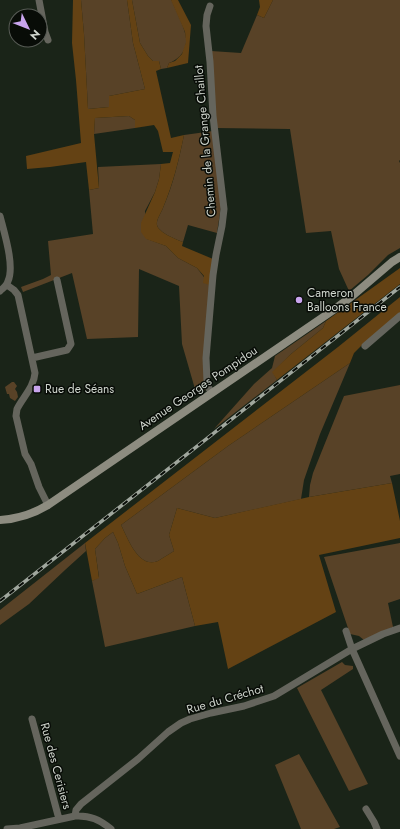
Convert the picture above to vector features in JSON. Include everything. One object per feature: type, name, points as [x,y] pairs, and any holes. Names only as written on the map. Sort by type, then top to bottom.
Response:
[{"type":"main road","name":"Avenue Georges Pompidou","points":[[0,520],[24,516],[36,512],[342,304],[400,257]]},
{"type":"street","name":"Chemin de la Grange Chaillot","points":[[210,6],[206,26],[213,116],[224,209],[213,275],[207,342],[206,377],[208,387],[212,393]]},
{"type":"street","points":[[0,216],[5,234],[10,264],[10,275],[7,285],[0,291]]},
{"type":"street","points":[[32,358],[67,350],[71,344],[57,280]]},
{"type":"street","points":[[7,285],[18,295],[35,373],[35,379],[18,406],[16,416],[25,454],[31,464],[39,487],[48,504]]},
{"type":"street","points":[[364,346],[400,316]]},
{"type":"street","name":"Rue du Créchot","points":[[76,816],[76,810],[81,804],[138,759],[176,726],[190,719],[211,712],[244,706],[274,696],[352,649],[383,634],[400,628]]},
{"type":"street","points":[[346,631],[352,649],[400,756]]},
{"type":"street","name":"Rue des Cerisiers","points":[[32,719],[59,819]]},
{"type":"street","points":[[366,808],[374,822],[376,829]]},
{"type":"street","points":[[7,829],[20,828],[76,816],[86,816],[101,821],[111,829]]},
{"type":"shaded area","points":[[73,0],[81,0],[88,109],[109,107],[109,96],[145,89],[133,43],[127,0],[132,0],[140,43],[153,61],[159,61],[161,69],[156,71],[171,138],[184,135],[173,181],[157,225],[158,228],[164,233],[183,242],[182,246],[213,259],[210,285],[203,283],[204,276],[197,268],[178,258],[166,246],[146,239],[141,232],[141,223],[155,192],[161,164],[170,163],[173,152],[163,152],[158,131],[154,125],[135,128],[135,120],[129,116],[95,118],[94,134],[99,188],[89,190],[86,162],[27,169],[26,156],[81,143],[72,43]]},
{"type":"shaded area","points":[[81,0],[127,0],[133,43],[145,89],[109,96],[109,107],[88,109]]},
{"type":"shaded area","points":[[132,0],[172,1],[184,28],[186,43],[182,53],[178,58],[169,63],[167,68],[161,69],[159,61],[153,61],[140,43]]},
{"type":"shaded area","points":[[171,0],[178,0],[191,25],[188,63],[167,68],[169,63],[175,61],[182,54],[186,42],[185,32]]},
{"type":"shaded area","points":[[259,0],[273,0],[264,18],[257,15],[260,7]]},
{"type":"shaded area","points":[[273,0],[400,0],[400,248],[388,255],[349,291],[339,269],[331,231],[306,233],[290,129],[216,128],[211,51],[241,53],[257,15],[264,18]]},
{"type":"shaded area","points":[[129,116],[135,120],[135,128],[94,134],[95,118]]},
{"type":"shaded area","points":[[213,131],[221,206],[217,233],[188,225],[183,242],[168,235],[158,228],[157,221],[173,181],[184,135]]},
{"type":"shaded area","points":[[161,164],[155,192],[145,211],[147,239],[166,246],[178,258],[197,268],[210,285],[206,389],[202,392],[195,389],[182,344],[179,286],[139,269],[138,337],[87,339],[72,273],[23,292],[21,287],[51,275],[48,241],[93,234],[89,190],[99,188],[98,167]]},
{"type":"shaded area","points":[[400,268],[400,284],[277,380],[272,372],[291,354],[323,328],[326,321]]},
{"type":"shaded area","points":[[400,297],[400,313],[354,353],[350,363],[228,446],[121,525],[139,557],[145,561],[158,561],[174,551],[169,535],[177,508],[215,518],[309,497],[392,483],[400,521],[400,538],[319,555],[336,612],[228,669],[218,622],[195,626],[182,577],[137,594],[113,532],[95,549],[99,578],[92,581],[85,543],[338,347]]},
{"type":"shaded area","points":[[326,321],[323,328],[291,354],[273,372],[277,380],[214,429],[254,384],[272,368],[275,356]]},
{"type":"shaded area","points":[[350,363],[320,434],[304,480],[301,499],[215,518],[177,508],[169,535],[174,551],[158,561],[145,561],[139,557],[121,525],[228,446]]},
{"type":"shaded area","points":[[14,382],[17,386],[15,389],[18,397],[15,401],[10,398],[9,394],[7,394],[5,387]]},
{"type":"shaded area","points":[[400,385],[400,474],[390,476],[392,483],[309,497],[313,473],[344,396]]},
{"type":"shaded area","points":[[113,532],[137,594],[182,577],[195,626],[105,647],[92,581],[99,577],[95,549]]},
{"type":"shaded area","points":[[85,543],[86,551],[29,604],[0,625],[0,610]]},
{"type":"shaded area","points":[[400,543],[400,599],[388,603],[393,627],[364,640],[359,636],[350,634],[324,557]]},
{"type":"shaded area","points":[[342,662],[345,665],[353,666],[353,669],[321,690],[368,784],[349,791],[297,688]]},
{"type":"shaded area","points":[[299,754],[340,827],[334,829],[301,829],[275,765]]},
{"type":"railway","points":[[0,601],[400,287]]},
{"type":"place","name":"Cameron Balloons France","points":[[299,300]]},
{"type":"place","name":"Rue de Séans","points":[[37,389]]}]
